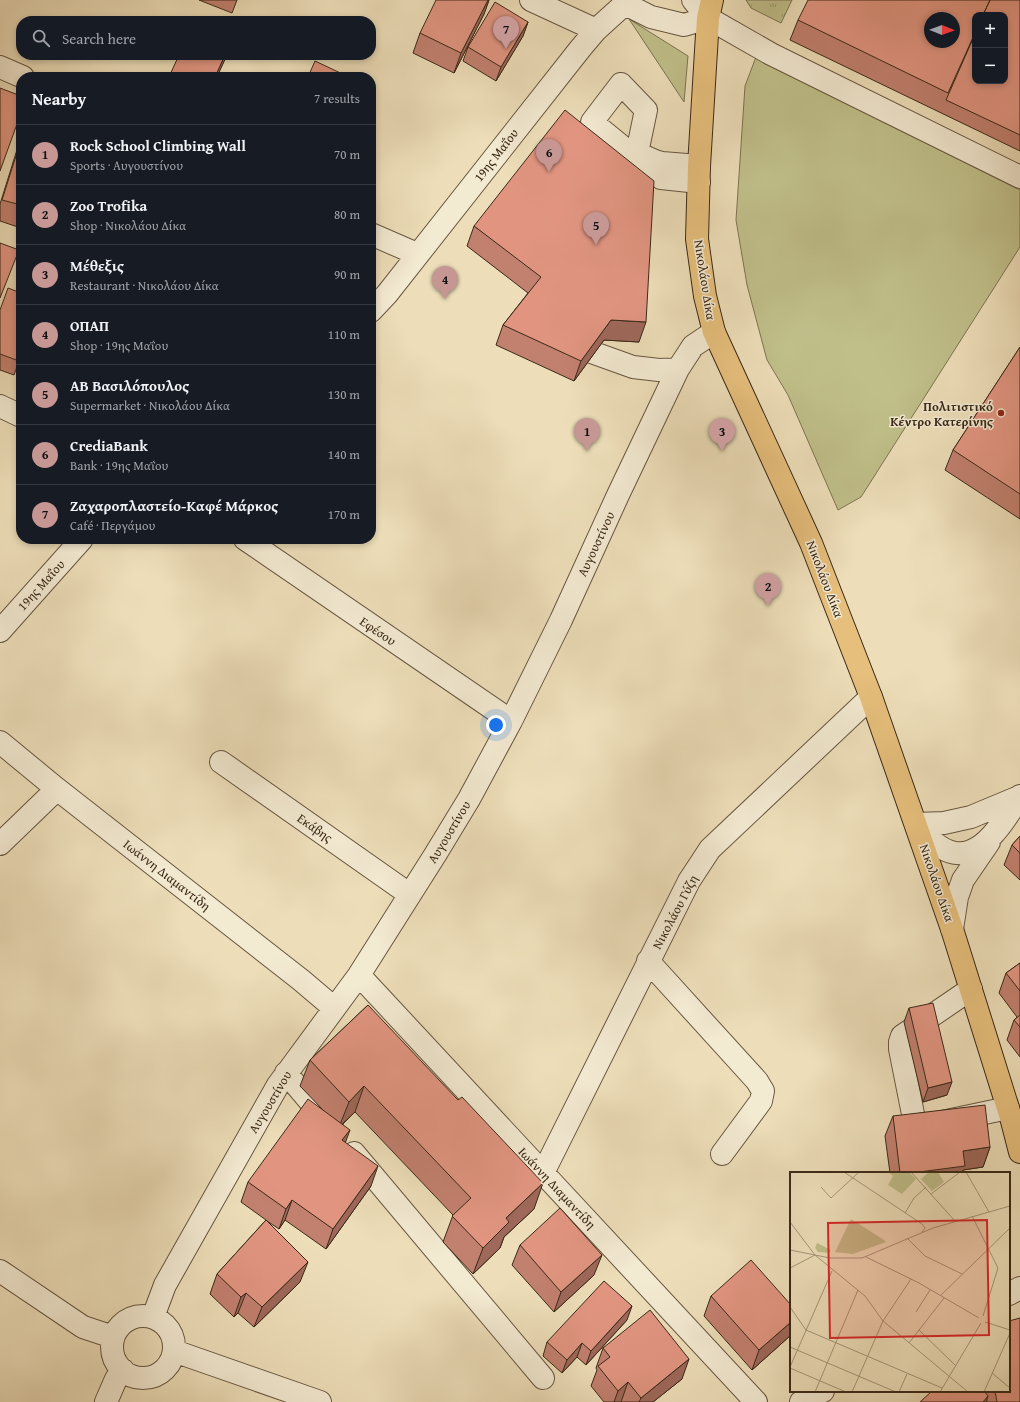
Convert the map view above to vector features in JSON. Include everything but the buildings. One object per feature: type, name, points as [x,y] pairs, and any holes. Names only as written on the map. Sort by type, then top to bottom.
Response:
[{"type":"main road","name":"Νικολάου Δίκα","points":[[710,9],[699,174],[697,239],[705,296],[714,332],[811,543],[871,697],[952,929],[1013,1114],[1020,1152]]},
{"type":"street","points":[[531,0],[596,30]]},
{"type":"street","points":[[693,0],[710,9],[771,54],[1020,177]]},
{"type":"street","name":"19ης Μαΐου","points":[[376,305],[387,294],[417,254],[596,30],[627,2],[651,18],[684,25],[710,9]]},
{"type":"street","points":[[0,67],[16,74]]},
{"type":"street","points":[[637,152],[641,161],[661,178],[699,174]]},
{"type":"street","points":[[376,236],[417,254]]},
{"type":"street","name":"Αυγουστίνου","points":[[153,1317],[165,1285],[274,1092],[286,1073],[359,975],[409,894],[435,856],[469,799],[511,722],[678,369],[693,346],[714,332]]},
{"type":"street","points":[[594,353],[633,367],[659,370],[678,369]]},
{"type":"street","points":[[0,406],[16,414]]},
{"type":"street","name":"19ης Μαΐου","points":[[0,631],[78,544]]},
{"type":"street","name":"Εφέσου","points":[[252,544],[511,722]]},
{"type":"street","name":"Νικολάου Γύζη","points":[[543,1173],[689,881],[710,849],[871,697]]},
{"type":"street","name":"Ιωάννη Διαμαντίδη","points":[[0,742],[301,980],[334,1008]]},
{"type":"street","name":"Εκάβης","points":[[221,762],[409,894]]},
{"type":"street","points":[[0,844],[58,789]]},
{"type":"street","points":[[916,824],[944,823],[971,817],[1020,796]]},
{"type":"street","points":[[952,929],[957,897],[963,880],[1020,796]]},
{"type":"street","points":[[916,824],[927,838],[940,848],[954,853],[966,852],[977,848],[995,833]]},
{"type":"street","points":[[648,962],[757,1081],[762,1091],[761,1101],[722,1154]]},
{"type":"street","name":"Ιωάννη Διαμαντίδη","points":[[359,975],[756,1402]]},
{"type":"street","points":[[971,988],[902,1036],[900,1049],[913,1114],[916,1122],[923,1126],[1013,1114]]},
{"type":"street","points":[[286,1073],[543,1378]]},
{"type":"street","points":[[0,1271],[82,1327],[113,1337]]},
{"type":"street","points":[[1010,1293],[1020,1288]]},
{"type":"street","points":[[134,1317],[153,1317],[163,1322],[170,1330],[174,1340],[174,1351],[166,1368],[154,1376],[140,1378],[123,1370],[117,1363],[113,1355],[113,1337],[118,1328],[125,1321],[134,1317]]},
{"type":"street","points":[[174,1351],[320,1402]]},
{"type":"street","points":[[106,1402],[116,1379],[123,1370]]},
{"type":"street","points":[[801,1402],[820,1392]]},
{"type":"green space","points":[[746,0],[792,0],[781,23],[751,8]]},
{"type":"green space","points":[[629,19],[688,56],[684,102]]},
{"type":"green space","points":[[756,57],[1020,190],[1020,247],[861,497],[838,510],[788,395],[767,360],[747,285],[736,220],[745,86]]},
{"type":"place","name":"Ζαχαροπλαστείο-Καφέ Μάρκος","points":[[506,49]]},
{"type":"place","name":"CrediaBank","points":[[549,172]]},
{"type":"place","name":"ΑΒ Βασιλόπουλος","points":[[596,245]]},
{"type":"place","name":"ΟΠΑΠ","points":[[445,299]]},
{"type":"place","name":"Πολιτιστικό Κέντρο Κατερίνης","points":[[1001,413]]},
{"type":"place","name":"Rock School Climbing Wall","points":[[587,451]]},
{"type":"place","name":"Μέθεξις","points":[[722,451]]},
{"type":"place","name":"Zoo Trofika","points":[[768,606]]}]
